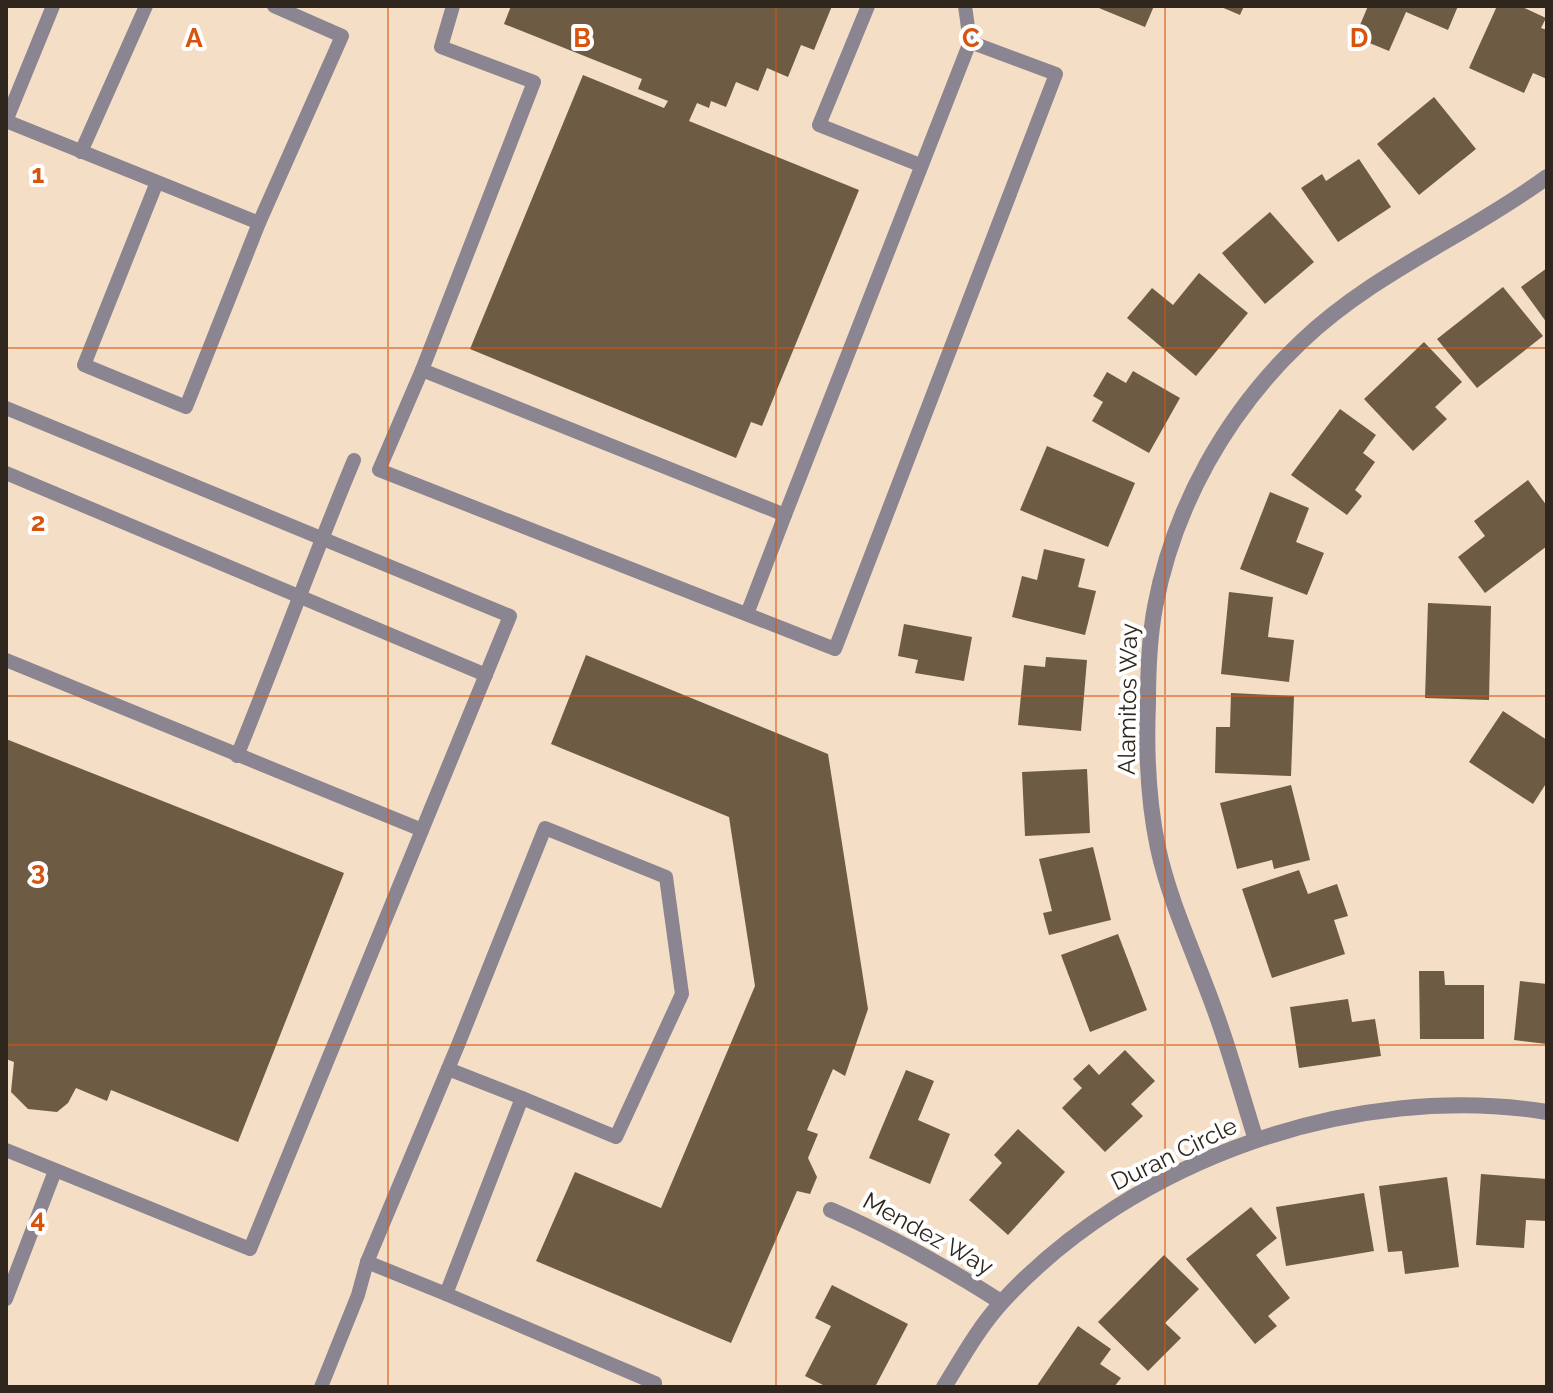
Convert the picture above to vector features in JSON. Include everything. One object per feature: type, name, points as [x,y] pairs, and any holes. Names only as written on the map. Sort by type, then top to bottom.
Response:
[{"type":"street","name":"Alamitos Way","points":[[1256,1140],[1158,848],[1150,788],[1147,719],[1155,608],[1167,560],[1183,513],[1230,425],[1264,381],[1301,342],[1387,276],[1513,203],[1547,177]]},
{"type":"street","name":"Duran Circle","points":[[944,1387],[1001,1302],[1053,1254],[1106,1214],[1164,1179],[1256,1140],[1330,1119],[1397,1109],[1463,1105],[1547,1112]]},
{"type":"street","name":"Mendez Way","points":[[831,1210],[886,1234],[1001,1302]]},
{"type":"lane","points":[[53,6],[6,122],[259,223]]},
{"type":"lane","points":[[81,152],[146,6]]},
{"type":"lane","points":[[157,182],[84,365],[186,407],[259,223],[342,36],[274,6]]},
{"type":"lane","points":[[453,6],[441,47],[534,82],[422,370],[379,470],[835,649],[1056,74],[970,42]]},
{"type":"lane","points":[[868,6],[819,125],[920,165]]},
{"type":"lane","points":[[747,614],[970,42],[965,6]]},
{"type":"lane","points":[[422,370],[785,515]]},
{"type":"lane","points":[[6,408],[510,616],[250,1249],[6,1150]]},
{"type":"lane","points":[[237,756],[354,460]]},
{"type":"lane","points":[[6,473],[486,675]]},
{"type":"lane","points":[[6,660],[422,830]]},
{"type":"lane","points":[[321,1387],[358,1295],[367,1262],[545,828],[666,877],[682,994],[616,1137],[448,1069]]},
{"type":"lane","points":[[446,1294],[522,1098]]},
{"type":"lane","points":[[6,1299],[55,1171]]},
{"type":"lane","points":[[367,1262],[655,1383],[655,1387]]},
{"type":"building","points":[[511,6],[832,6],[814,50],[801,45],[788,77],[767,68],[758,91],[736,82],[726,107],[711,101],[709,108],[697,103],[689,121],[859,190],[762,426],[751,422],[736,458],[470,349],[583,75],[664,108],[668,101],[638,89],[642,79],[504,24]]},
{"type":"building","points":[[1094,6],[1154,6],[1145,27]]},
{"type":"building","points":[[1219,6],[1244,6],[1240,15]]},
{"type":"building","points":[[1368,6],[1458,6],[1448,30],[1406,12],[1389,51],[1355,37]]},
{"type":"building","points":[[1497,6],[1520,6],[1546,18],[1541,28],[1547,30],[1547,79],[1533,73],[1524,93],[1469,68]]},
{"type":"building","points":[[1434,97],[1476,149],[1419,195],[1377,144]]},
{"type":"building","points":[[1359,159],[1391,207],[1338,242],[1301,188],[1322,174],[1326,181]]},
{"type":"building","points":[[1270,212],[1314,262],[1265,304],[1222,253]]},
{"type":"building","points":[[1547,268],[1547,323],[1521,287]]},
{"type":"building","points":[[1199,273],[1248,313],[1196,376],[1127,318],[1152,288],[1173,305]]},
{"type":"building","points":[[1503,287],[1543,336],[1477,388],[1437,339]]},
{"type":"building","points":[[1424,342],[1462,382],[1435,407],[1447,419],[1413,451],[1364,399]]},
{"type":"building","points":[[1133,371],[1180,398],[1149,453],[1092,421],[1103,402],[1093,396],[1107,372],[1126,383]]},
{"type":"building","points":[[1340,409],[1376,435],[1363,453],[1375,462],[1355,490],[1362,496],[1347,515],[1291,475]]},
{"type":"building","points":[[1047,446],[1135,483],[1108,547],[1020,510]]},
{"type":"building","points":[[1528,480],[1547,506],[1547,546],[1485,593],[1458,557],[1485,536],[1474,521]]},
{"type":"building","points":[[1270,492],[1309,508],[1296,542],[1324,553],[1307,595],[1240,569]]},
{"type":"building","points":[[1044,549],[1085,559],[1078,587],[1096,591],[1085,635],[1012,617],[1022,576],[1037,580]]},
{"type":"building","points":[[1229,592],[1273,597],[1268,637],[1294,640],[1289,682],[1221,674]]},
{"type":"building","points":[[1428,603],[1491,606],[1489,700],[1425,698]]},
{"type":"building","points":[[904,624],[972,637],[964,681],[915,673],[918,660],[898,656]]},
{"type":"building","points":[[586,655],[828,754],[868,1009],[845,1076],[833,1069],[807,1130],[818,1134],[808,1158],[817,1177],[810,1194],[797,1191],[731,1343],[536,1261],[575,1172],[661,1208],[755,986],[729,817],[551,744]]},
{"type":"building","points":[[1046,657],[1087,660],[1081,731],[1018,725],[1024,665],[1045,667]]},
{"type":"building","points":[[1231,693],[1294,696],[1291,776],[1215,773],[1216,727],[1230,727]]},
{"type":"building","points":[[1503,711],[1547,740],[1547,782],[1533,804],[1469,762]]},
{"type":"building","points":[[6,739],[344,873],[238,1142],[111,1090],[107,1101],[76,1088],[68,1103],[57,1112],[28,1109],[11,1092],[14,1062],[6,1059]]},
{"type":"building","points":[[1087,769],[1090,833],[1025,836],[1022,772]]},
{"type":"building","points":[[1291,785],[1310,860],[1274,869],[1272,860],[1237,869],[1220,803]]},
{"type":"building","points":[[1093,847],[1111,920],[1049,935],[1043,913],[1052,911],[1039,859]]},
{"type":"building","points":[[1299,870],[1308,894],[1337,884],[1348,916],[1334,920],[1345,954],[1272,978],[1242,889]]},
{"type":"building","points":[[1118,934],[1147,1010],[1090,1032],[1061,955]]},
{"type":"building","points":[[1419,971],[1444,971],[1445,985],[1484,985],[1484,1039],[1420,1039]]},
{"type":"building","points":[[1520,981],[1547,984],[1547,1044],[1514,1040]]},
{"type":"building","points":[[1348,999],[1352,1022],[1375,1019],[1381,1056],[1299,1068],[1290,1007]]},
{"type":"building","points":[[1125,1050],[1155,1081],[1131,1104],[1143,1116],[1105,1152],[1062,1108],[1082,1088],[1073,1079],[1089,1064],[1099,1075]]},
{"type":"building","points":[[906,1070],[934,1081],[918,1120],[950,1134],[930,1184],[869,1158]]},
{"type":"building","points":[[1018,1129],[1065,1172],[1008,1235],[969,1200],[1002,1163],[994,1155]]},
{"type":"building","points":[[1481,1174],[1547,1179],[1547,1221],[1526,1220],[1524,1248],[1476,1245]]},
{"type":"building","points":[[1447,1177],[1459,1267],[1405,1274],[1402,1251],[1388,1252],[1379,1186]]},
{"type":"building","points":[[1364,1193],[1374,1251],[1286,1266],[1276,1207]]},
{"type":"building","points":[[1251,1207],[1277,1238],[1256,1255],[1290,1298],[1268,1316],[1277,1326],[1255,1344],[1186,1259]]},
{"type":"building","points":[[1164,1255],[1199,1289],[1165,1323],[1181,1338],[1148,1371],[1098,1322]]},
{"type":"building","points":[[832,1285],[908,1324],[875,1387],[827,1387],[805,1376],[831,1326],[815,1318]]},
{"type":"building","points":[[1078,1326],[1111,1349],[1100,1364],[1121,1378],[1114,1387],[1036,1387]]}]
